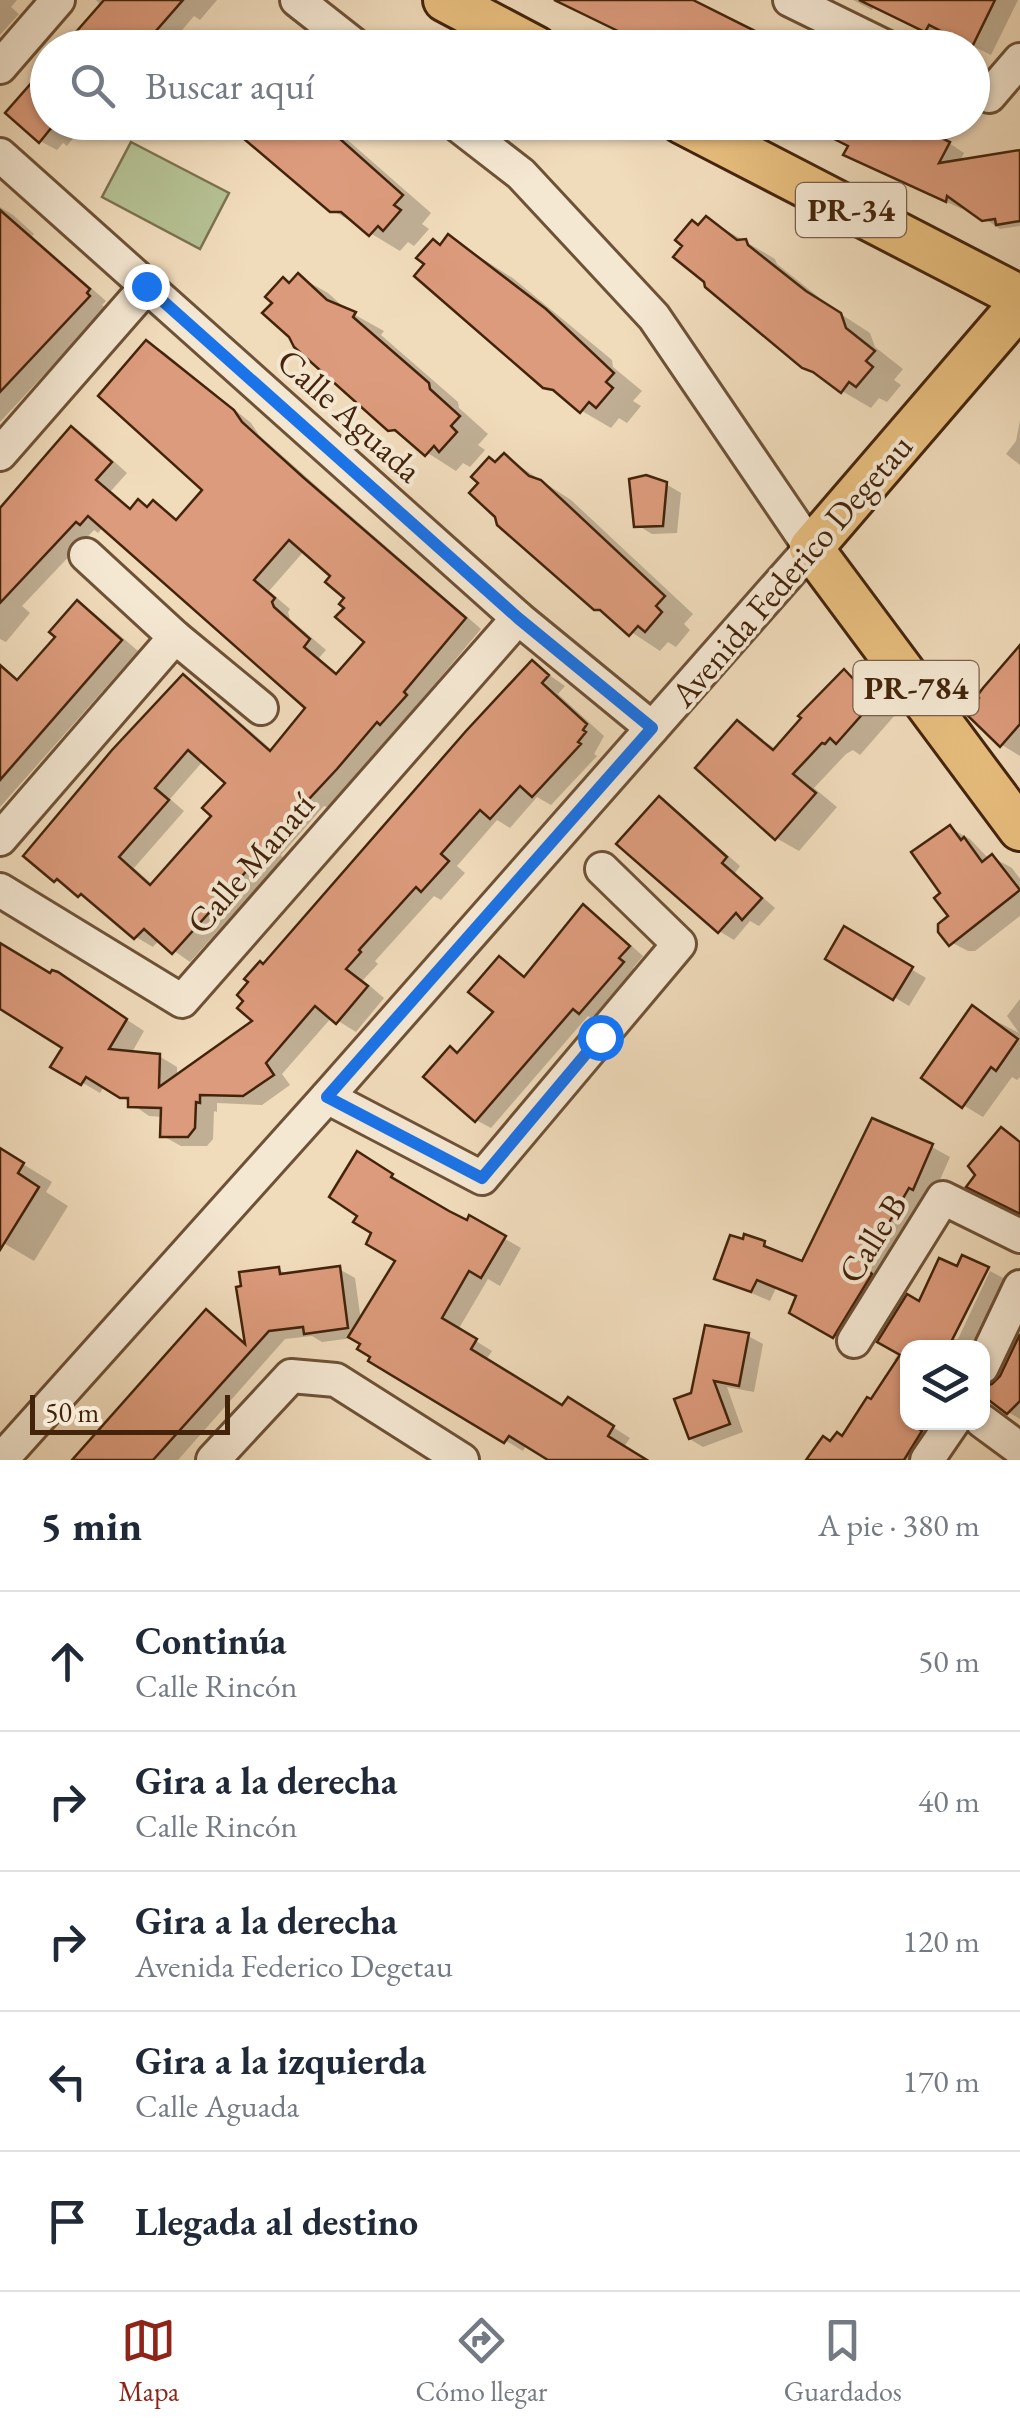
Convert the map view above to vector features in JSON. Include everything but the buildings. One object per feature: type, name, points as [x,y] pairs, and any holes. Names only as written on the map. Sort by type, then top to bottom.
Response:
[{"type":"main road","points":[[444,0],[502,30]]},
{"type":"main road","name":"PR-34","points":[[717,140],[1020,297]]},
{"type":"main road","name":"Avenida Federico Degetau","points":[[811,548],[1020,305]]},
{"type":"main road","name":"PR-784","points":[[811,548],[1015,808]]},
{"type":"street","points":[[32,30],[58,0]]},
{"type":"street","points":[[297,0],[335,30]]},
{"type":"street","points":[[790,0],[851,30]]},
{"type":"street","points":[[0,68],[30,33]]},
{"type":"street","points":[[990,94],[1020,60]]},
{"type":"street","points":[[478,140],[522,174],[654,318],[811,548]]},
{"type":"street","name":"Calle Aguada","points":[[0,155],[518,618],[652,728]]},
{"type":"street","points":[[0,454],[146,286]]},
{"type":"street","name":"Avenida Federico Degetau","points":[[1,1460],[811,548]]},
{"type":"street","points":[[86,555],[175,637],[261,708]]},
{"type":"street","name":"Calle Manatí","points":[[0,890],[182,1000],[518,618]]},
{"type":"street","points":[[0,839],[175,637]]},
{"type":"street","points":[[327,1097],[482,1178],[679,944],[602,870]]},
{"type":"street","name":"Calle B","points":[[854,1341],[944,1198],[1020,1236]]},
{"type":"street","points":[[990,1350],[1020,1287]]},
{"type":"street","points":[[213,1460],[291,1376],[336,1380],[462,1460]]},
{"type":"street","points":[[990,1427],[1020,1449]]},
{"type":"street","points":[[927,1460],[948,1430]]},
{"type":"green space","points":[[131,142],[229,193],[200,249],[102,197]]},
{"type":"route","points":[[146,286],[518,618],[652,728],[327,1097],[482,1178],[600,1037]]}]
